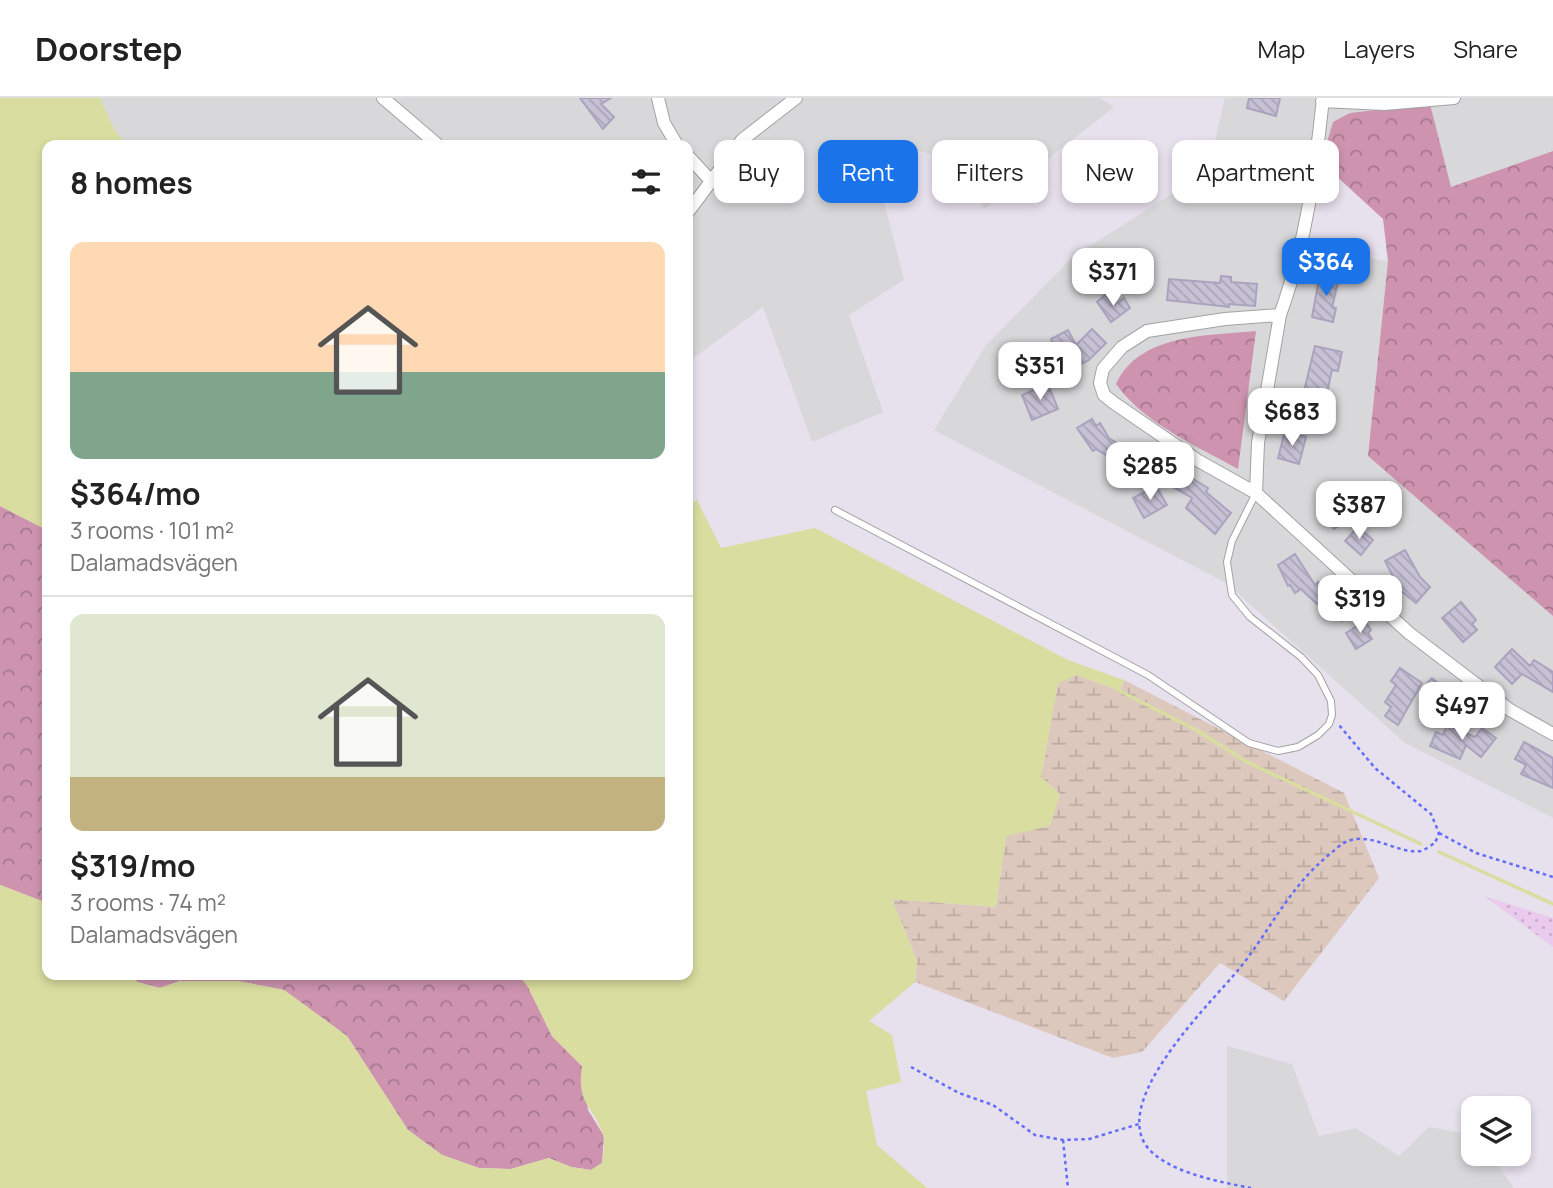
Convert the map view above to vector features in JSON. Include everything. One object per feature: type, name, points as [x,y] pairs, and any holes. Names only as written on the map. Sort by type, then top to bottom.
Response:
[{"type":"street","points":[[383,98],[432,140]]},
{"type":"street","points":[[658,98],[664,123],[674,140]]},
{"type":"street","points":[[693,205],[742,140],[796,98]]},
{"type":"street","points":[[1256,493],[1258,443],[1280,316],[1291,288],[1313,194],[1323,99],[1384,104],[1454,98]]},
{"type":"street","points":[[693,161],[711,181]]},
{"type":"street","points":[[1280,316],[1226,319],[1147,331],[1122,347],[1103,369],[1100,383],[1104,395],[1197,460],[1256,493],[1409,633],[1510,710],[1553,734]]},
{"type":"lane","points":[[835,509],[1148,675],[1249,743],[1278,751],[1298,747],[1318,735],[1329,724],[1332,715],[1331,701],[1318,674],[1301,657],[1250,617],[1232,595],[1227,562],[1232,541],[1256,493]]},
{"type":"path","points":[[1332,715],[1375,768],[1431,814],[1439,833],[1476,853],[1553,877]]},
{"type":"path","points":[[1251,1188],[1213,1180],[1166,1161],[1145,1143],[1139,1124],[1140,1111],[1150,1088],[1177,1040],[1238,969],[1305,874],[1346,841],[1363,838],[1421,851],[1435,844],[1439,833]]},
{"type":"path","points":[[911,1068],[959,1093],[993,1105],[1035,1135],[1063,1140],[1089,1139],[1139,1124]]},
{"type":"path","points":[[1063,1140],[1068,1188]]},
{"type":"shaded area","points":[[0,98],[100,98],[115,131],[123,140],[42,140],[42,527],[0,506]]},
{"type":"shaded area","points":[[100,98],[1099,98],[1114,107],[1072,140],[1062,140],[1062,148],[1048,159],[1048,140],[932,140],[932,155],[918,151],[918,140],[818,140],[818,203],[884,203],[904,280],[849,315],[883,412],[812,442],[763,307],[693,358],[693,140],[123,140],[115,131]]},
{"type":"shaded area","points":[[1225,98],[1553,98],[1553,151],[1451,187],[1339,165],[1339,140],[1215,140]]},
{"type":"shaded area","points":[[1172,194],[1172,203],[1314,203],[1307,250],[1388,261],[1368,456],[1553,616],[1553,818],[1405,743],[1226,583],[934,430],[986,345],[1074,256]],"holes":[[[1116,384],[1237,469],[1185,439],[1127,400]]]},
{"type":"shaded area","points":[[981,203],[992,203],[984,209]]},
{"type":"shaded area","points":[[697,500],[721,548],[815,528],[1068,660],[1124,680],[1120,691],[1077,675],[1058,683],[1041,777],[1060,794],[1050,826],[1006,836],[996,907],[892,899],[917,961],[915,982],[869,1021],[892,1035],[901,1082],[866,1091],[877,1145],[927,1188],[0,1188],[0,885],[42,901],[42,980],[136,980],[160,988],[180,981],[238,981],[284,990],[347,1036],[408,1130],[442,1155],[479,1168],[511,1169],[549,1158],[571,1167],[591,1170],[602,1163],[604,1138],[581,1089],[582,1066],[552,1036],[522,980],[693,980],[693,502]]},
{"type":"shaded area","points":[[1484,896],[1553,918],[1553,947]]},
{"type":"shaded area","points":[[1227,1046],[1292,1064],[1319,1136],[1356,1128],[1399,1156],[1429,1127],[1461,1133],[1461,1166],[1498,1166],[1514,1188],[1227,1188]]},
{"type":"green space","points":[[1430,104],[1451,187],[1553,151],[1553,616],[1368,456],[1388,261],[1383,219],[1339,179],[1339,140],[1328,140],[1333,122],[1350,113]]},
{"type":"green space","points":[[1256,331],[1238,469],[1156,422],[1127,398],[1116,384],[1127,367],[1158,346],[1196,337]]},
{"type":"green space","points":[[0,506],[42,527],[42,901],[0,885]]},
{"type":"green space","points":[[1077,675],[1120,691],[1124,680],[1344,793],[1379,878],[1284,1001],[1220,963],[1142,1052],[1113,1058],[915,982],[917,961],[892,899],[996,907],[1006,835],[1050,825],[1060,794],[1041,777],[1058,682]]},
{"type":"green space","points":[[136,980],[522,980],[552,1036],[582,1066],[588,1110],[604,1136],[602,1163],[591,1170],[571,1167],[549,1158],[511,1169],[479,1168],[442,1155],[408,1130],[347,1036],[284,990],[238,981],[180,981],[160,988]]},
{"type":"building","points":[[580,98],[611,98],[601,104],[614,117],[603,129]]},
{"type":"building","points":[[1249,98],[1280,98],[1276,116],[1247,108]]},
{"type":"building","points":[[1320,274],[1339,279],[1332,307],[1336,308],[1333,322],[1312,317]]},
{"type":"building","points":[[1221,276],[1231,277],[1231,282],[1257,284],[1255,306],[1229,304],[1229,307],[1167,300],[1169,279],[1220,283]]},
{"type":"building","points":[[1105,295],[1113,306],[1124,298],[1130,308],[1111,322],[1097,302]]},
{"type":"building","points":[[1092,329],[1106,343],[1089,360],[1064,373],[1071,377],[1066,386],[1053,378],[1050,380],[1059,364],[1050,346],[1053,344],[1051,339],[1068,330],[1076,345]]},
{"type":"building","points":[[1315,346],[1342,352],[1338,371],[1332,370],[1326,397],[1330,397],[1329,413],[1304,412],[1304,391]]},
{"type":"building","points":[[1048,384],[1058,409],[1032,420],[1022,395]]},
{"type":"building","points":[[1092,419],[1096,426],[1100,423],[1109,438],[1128,450],[1119,463],[1096,449],[1093,451],[1077,428]]},
{"type":"building","points":[[1285,431],[1306,437],[1299,464],[1278,458]]},
{"type":"building","points":[[1182,472],[1208,488],[1206,492],[1231,513],[1215,534],[1186,508],[1192,498],[1173,487]]},
{"type":"building","points":[[1156,486],[1167,505],[1144,518],[1133,498]]},
{"type":"building","points":[[1334,498],[1338,504],[1342,502],[1347,511],[1342,514],[1350,520],[1334,529],[1330,522],[1325,525],[1319,507]]},
{"type":"building","points":[[1358,527],[1373,540],[1361,555],[1345,541]]},
{"type":"building","points":[[1405,550],[1420,577],[1430,587],[1416,603],[1400,590],[1385,561]]},
{"type":"building","points":[[1295,554],[1315,585],[1318,582],[1353,609],[1342,621],[1320,601],[1317,604],[1301,589],[1295,593],[1290,585],[1288,586],[1278,565]]},
{"type":"building","points":[[1461,602],[1476,620],[1472,624],[1477,630],[1463,642],[1442,618]]},
{"type":"building","points":[[1365,621],[1371,630],[1368,633],[1372,639],[1356,649],[1346,633]]},
{"type":"building","points":[[1512,649],[1530,666],[1534,660],[1553,672],[1553,692],[1522,674],[1512,684],[1495,667]]},
{"type":"building","points":[[1400,668],[1422,683],[1398,725],[1385,716],[1391,707],[1385,702],[1396,685],[1391,681]]},
{"type":"building","points":[[1432,678],[1443,687],[1432,699],[1421,690]]},
{"type":"building","points":[[1447,725],[1475,737],[1482,728],[1496,738],[1481,757],[1466,745],[1460,759],[1430,746],[1436,732],[1443,735]]},
{"type":"building","points":[[1524,742],[1553,758],[1553,788],[1521,774],[1526,765],[1515,759]]},
{"type":"waterway","points":[[1120,691],[1198,731],[1247,762],[1421,844]]},
{"type":"waterway","points":[[1439,852],[1553,904]]}]
